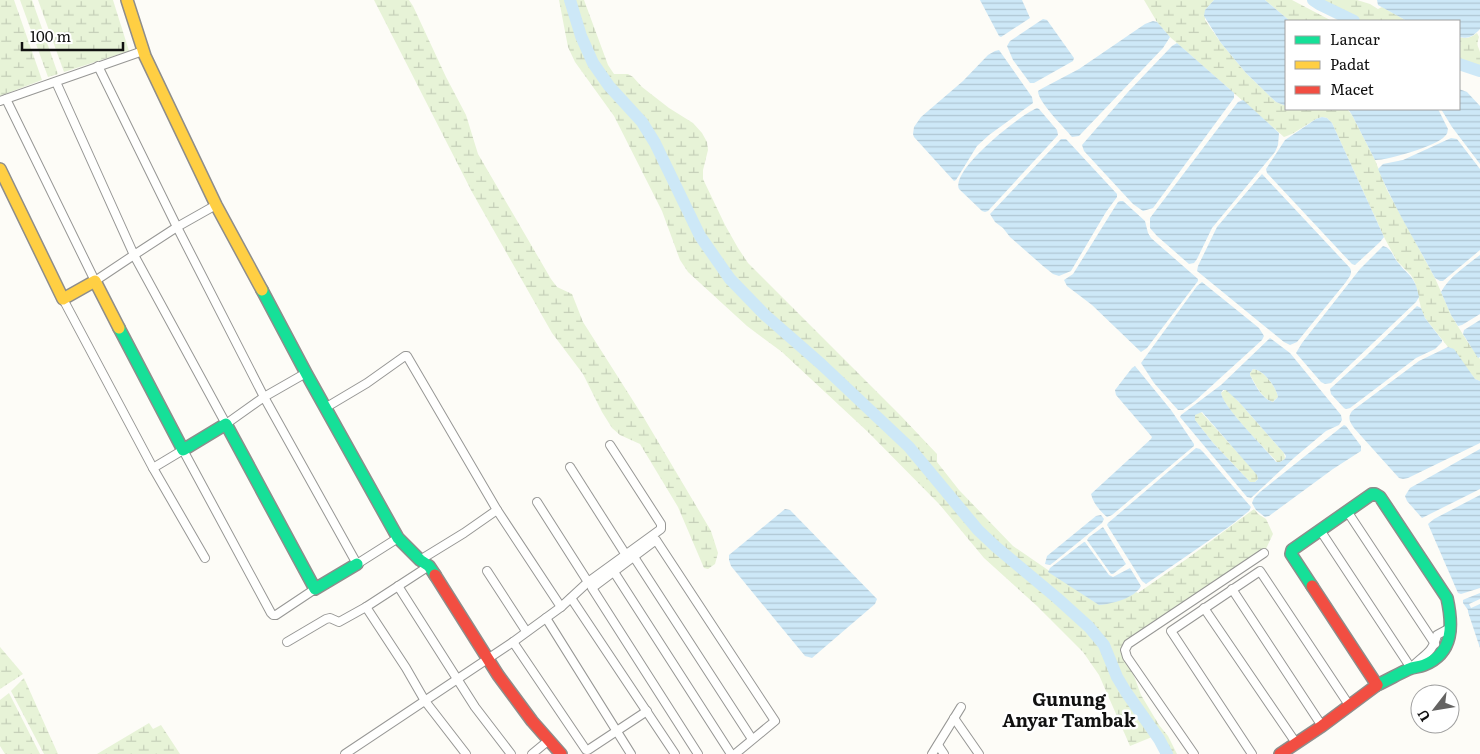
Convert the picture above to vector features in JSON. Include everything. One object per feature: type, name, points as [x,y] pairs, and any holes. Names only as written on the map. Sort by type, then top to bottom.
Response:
[{"type":"street","points":[[127,0],[143,51],[216,205],[325,408],[398,538],[425,563],[518,702],[561,754]]},
{"type":"street","points":[[143,51],[3,100],[183,450],[273,615],[276,615],[398,538]]},
{"type":"street","points":[[98,66],[177,227],[264,397],[356,564]]},
{"type":"street","points":[[56,82],[134,255],[315,590]]},
{"type":"street","points":[[0,170],[63,299],[153,468],[205,558]]},
{"type":"street","points":[[63,299],[177,227],[216,205]]},
{"type":"street","points":[[325,408],[407,356],[497,510],[561,607]]},
{"type":"street","points":[[153,468],[226,424],[264,397],[306,372]]},
{"type":"street","points":[[610,445],[661,524],[661,529],[614,572],[592,588],[698,754]]},
{"type":"street","points":[[570,467],[752,739]]},
{"type":"street","points":[[1280,754],[1322,726],[1377,685],[1436,658],[1449,642],[1452,615],[1447,598],[1380,497],[1372,494],[1296,546],[1291,554],[1377,685]]},
{"type":"street","points":[[537,502],[588,582]]},
{"type":"street","points":[[287,642],[326,619],[330,618],[339,622],[366,608],[398,586],[455,539],[497,510]]},
{"type":"street","points":[[1347,511],[1435,644]]},
{"type":"street","points":[[1320,530],[1411,668]]},
{"type":"street","points":[[345,754],[513,642],[561,607],[588,582],[656,540],[775,721],[735,754]]},
{"type":"street","points":[[1194,754],[1127,657],[1125,650],[1128,644],[1264,553]]},
{"type":"street","points":[[487,571],[526,631]]},
{"type":"street","points":[[1252,754],[1171,631],[1260,571],[1349,705]]},
{"type":"street","points":[[614,572],[731,754]]},
{"type":"street","points":[[398,586],[474,707],[511,754]]},
{"type":"street","points":[[1232,589],[1322,726]]},
{"type":"street","points":[[572,598],[675,754]]},
{"type":"street","points":[[366,608],[425,700],[466,754]]},
{"type":"street","points":[[1204,608],[1296,743]]},
{"type":"street","points":[[546,618],[631,754]]},
{"type":"street","points":[[1411,668],[1431,650],[1437,635],[1450,628]]},
{"type":"street","points":[[513,642],[584,749],[588,750],[648,711]]},
{"type":"street","points":[[932,754],[961,707]]},
{"type":"street","points":[[954,718],[979,754]]},
{"type":"street","points":[[532,754],[548,740]]},
{"type":"street","points":[[938,744],[944,754]]},
{"type":"green space","points":[[0,0],[14,0],[42,80],[0,96]]},
{"type":"green space","points":[[20,0],[32,0],[58,74],[48,77]]},
{"type":"green space","points":[[38,0],[113,0],[129,51],[64,72]]},
{"type":"green space","points":[[374,0],[409,0],[413,6],[466,115],[478,154],[551,279],[557,287],[572,294],[583,322],[644,418],[711,531],[718,553],[715,564],[708,569],[704,568],[678,507],[640,444],[620,435],[612,428],[583,374],[552,333],[472,192]]},
{"type":"green space","points":[[559,0],[584,0],[608,65],[614,74],[628,74],[633,77],[642,87],[669,108],[693,123],[702,133],[707,142],[708,150],[703,170],[703,179],[725,225],[748,263],[937,454],[937,462],[959,490],[1013,546],[1100,604],[1122,599],[1136,592],[1138,593],[1254,509],[1266,519],[1273,534],[1264,553],[1128,644],[1127,657],[1141,695],[1168,736],[1177,754],[1161,754],[1152,737],[1130,746],[1099,675],[1083,652],[1037,606],[984,558],[940,505],[869,433],[782,352],[747,326],[688,272],[680,260],[662,211],[614,116],[575,62],[568,47]]},
{"type":"green space","points":[[1144,0],[1214,0],[1205,10],[1205,20],[1246,73],[1276,102],[1285,106],[1285,110],[1348,110],[1375,160],[1387,190],[1435,278],[1451,315],[1480,359],[1480,381],[1475,379],[1425,318],[1415,283],[1411,275],[1397,261],[1385,239],[1332,123],[1327,118],[1322,117],[1284,137],[1170,37],[1157,22]]},
{"type":"green space","points":[[1265,0],[1292,0],[1330,20],[1289,20]]},
{"type":"green space","points":[[1319,0],[1357,0],[1378,9],[1382,7],[1405,20],[1360,20]]},
{"type":"green space","points":[[1477,33],[1479,37],[1477,44],[1480,52],[1480,69],[1460,58],[1460,37],[1468,38]]},
{"type":"green space","points":[[1253,369],[1261,372],[1272,384],[1278,397],[1273,402],[1262,395],[1257,387],[1250,375]]},
{"type":"green space","points":[[1226,389],[1284,453],[1285,459],[1277,462],[1236,418],[1223,400],[1221,393]]},
{"type":"green space","points":[[1201,412],[1258,475],[1258,479],[1255,482],[1250,482],[1214,444],[1195,420],[1195,415]]},
{"type":"green space","points":[[0,647],[23,674],[0,689]]},
{"type":"green space","points":[[24,678],[58,754],[44,754],[11,691]]},
{"type":"green space","points":[[9,693],[40,754],[5,754],[0,746],[0,700]]},
{"type":"green space","points":[[149,723],[153,729],[161,725],[180,754],[97,754]]},
{"type":"water","points":[[980,0],[1022,0],[1030,18],[1001,37]]},
{"type":"water","points":[[1214,0],[1265,0],[1289,20],[1285,20],[1285,106],[1276,102],[1246,73],[1221,43],[1204,16],[1205,10]]},
{"type":"water","points":[[1377,0],[1480,0],[1480,29],[1470,37],[1460,37],[1460,20],[1405,20],[1378,5]]},
{"type":"water","points":[[1043,19],[1047,20],[1074,58],[1073,61],[1034,83],[1030,83],[1013,60],[1007,46],[1010,41]]},
{"type":"water","points":[[1153,21],[1157,22],[1170,37],[1163,48],[1079,136],[1072,137],[1047,108],[1038,91],[1079,69],[1145,24]]},
{"type":"water","points":[[1177,43],[1234,93],[1234,98],[1153,208],[1143,211],[1133,204],[1084,151],[1082,145],[1128,92]]},
{"type":"water","points":[[999,50],[1032,97],[1033,103],[977,146],[954,181],[914,137],[914,127],[921,117],[963,81],[988,55]]},
{"type":"water","points":[[1460,89],[1467,92],[1480,106],[1480,164],[1442,110],[1460,110]]},
{"type":"water","points":[[1243,100],[1279,133],[1278,145],[1275,152],[1212,228],[1197,259],[1194,263],[1189,264],[1150,228],[1150,218],[1238,102]]},
{"type":"water","points":[[1037,108],[1057,130],[1058,135],[988,211],[982,211],[959,189],[959,180],[965,169],[988,144],[1016,121]]},
{"type":"water","points":[[1349,110],[1438,110],[1448,129],[1445,136],[1433,144],[1401,155],[1375,160]]},
{"type":"water","points":[[1322,117],[1327,118],[1332,123],[1384,237],[1355,265],[1267,173],[1266,169],[1285,140]]},
{"type":"water","points":[[1451,138],[1457,139],[1480,169],[1480,250],[1443,281],[1440,281],[1435,278],[1398,211],[1378,169],[1383,164],[1403,160]]},
{"type":"water","points":[[1061,139],[1066,139],[1117,194],[1117,197],[1071,271],[1059,276],[1053,274],[1010,237],[990,214]]},
{"type":"water","points":[[1262,174],[1351,270],[1346,282],[1297,342],[1290,345],[1197,271],[1217,227]]},
{"type":"water","points":[[1120,201],[1123,201],[1145,221],[1151,238],[1198,279],[1147,348],[1141,352],[1092,305],[1067,286],[1064,280],[1073,274]]},
{"type":"water","points":[[1383,246],[1390,250],[1413,280],[1419,297],[1331,383],[1325,384],[1321,382],[1296,353],[1360,269]]},
{"type":"water","points":[[1480,255],[1480,314],[1458,326],[1441,292],[1453,276]]},
{"type":"water","points":[[1202,282],[1259,328],[1264,336],[1262,340],[1195,401],[1183,410],[1178,410],[1154,383],[1141,363],[1197,286]]},
{"type":"water","points":[[1417,306],[1421,308],[1425,318],[1442,342],[1435,349],[1416,358],[1350,408],[1344,408],[1331,394],[1330,389]]},
{"type":"water","points":[[1480,320],[1480,357],[1478,358],[1463,334],[1464,330]]},
{"type":"water","points":[[1270,338],[1290,353],[1341,415],[1342,420],[1339,425],[1326,431],[1295,457],[1251,498],[1247,497],[1180,417],[1221,385]],"holes":[[[1253,369],[1261,372],[1272,384],[1278,397],[1273,402],[1265,398],[1257,387],[1250,375]],[[1223,390],[1226,390],[1239,402],[1284,453],[1285,459],[1276,462],[1236,417],[1221,393]],[[1202,412],[1257,475],[1258,479],[1255,482],[1250,482],[1214,444],[1195,420],[1195,415]]]},
{"type":"water","points":[[1448,347],[1454,349],[1475,379],[1480,381],[1480,443],[1408,478],[1399,478],[1354,428],[1351,424],[1350,413],[1419,361]]},
{"type":"water","points":[[1135,366],[1171,410],[1194,446],[1112,515],[1107,517],[1097,507],[1091,494],[1152,437],[1116,395],[1115,390]]},
{"type":"water","points":[[1344,425],[1361,446],[1361,451],[1269,516],[1265,517],[1256,510],[1252,503],[1260,492]]},
{"type":"water","points":[[1196,448],[1204,453],[1251,507],[1249,511],[1230,526],[1146,584],[1142,581],[1107,525]]},
{"type":"water","points":[[1480,449],[1480,489],[1422,518],[1405,496],[1410,488]]},
{"type":"water","points":[[1480,495],[1480,588],[1461,594],[1458,593],[1428,524]]},
{"type":"water","points":[[785,509],[790,510],[877,599],[875,604],[812,658],[805,656],[731,566],[729,560],[729,555]]},
{"type":"water","points":[[1101,515],[1104,519],[1102,523],[1050,565],[1045,564],[1047,556],[1096,516]]},
{"type":"water","points":[[1103,527],[1126,564],[1113,574],[1111,574],[1087,540]]},
{"type":"water","points":[[1084,542],[1109,575],[1113,577],[1130,568],[1141,586],[1138,590],[1123,600],[1099,605],[1048,572],[1050,568]]},
{"type":"water","points":[[1480,593],[1480,599],[1469,604],[1471,608],[1480,604],[1480,648],[1463,600]]},
{"type":"waterway","points":[[570,0],[581,36],[593,63],[609,86],[642,122],[655,143],[700,236],[730,279],[765,315],[821,364],[909,447],[978,530],[1089,627],[1104,645],[1117,677],[1167,754]]},
{"type":"waterway","points":[[1313,0],[1352,20]]},
{"type":"waterway","points":[[1460,64],[1480,71]]},
{"type":"traffic: fast","points":[[262,290],[398,538],[420,560],[429,566],[435,575]]},
{"type":"traffic: fast","points":[[119,328],[183,450],[226,424],[315,589],[357,564]]},
{"type":"traffic: fast","points":[[1312,586],[1291,554],[1292,550],[1372,494],[1380,497],[1447,598],[1450,628],[1446,646],[1434,660],[1409,669],[1377,685]]},
{"type":"traffic: slow","points":[[127,0],[145,56],[216,205],[262,290]]},
{"type":"traffic: slow","points":[[0,169],[63,299],[95,281],[119,328]]},
{"type":"traffic: jam","points":[[435,575],[498,675],[532,721],[561,754]]},
{"type":"traffic: jam","points":[[1312,586],[1377,685]]},
{"type":"traffic: jam","points":[[1280,754],[1322,726],[1377,685]]},
{"type":"district","name":"Gunung Anyar Tambak","points":[[1069,708]]}]
